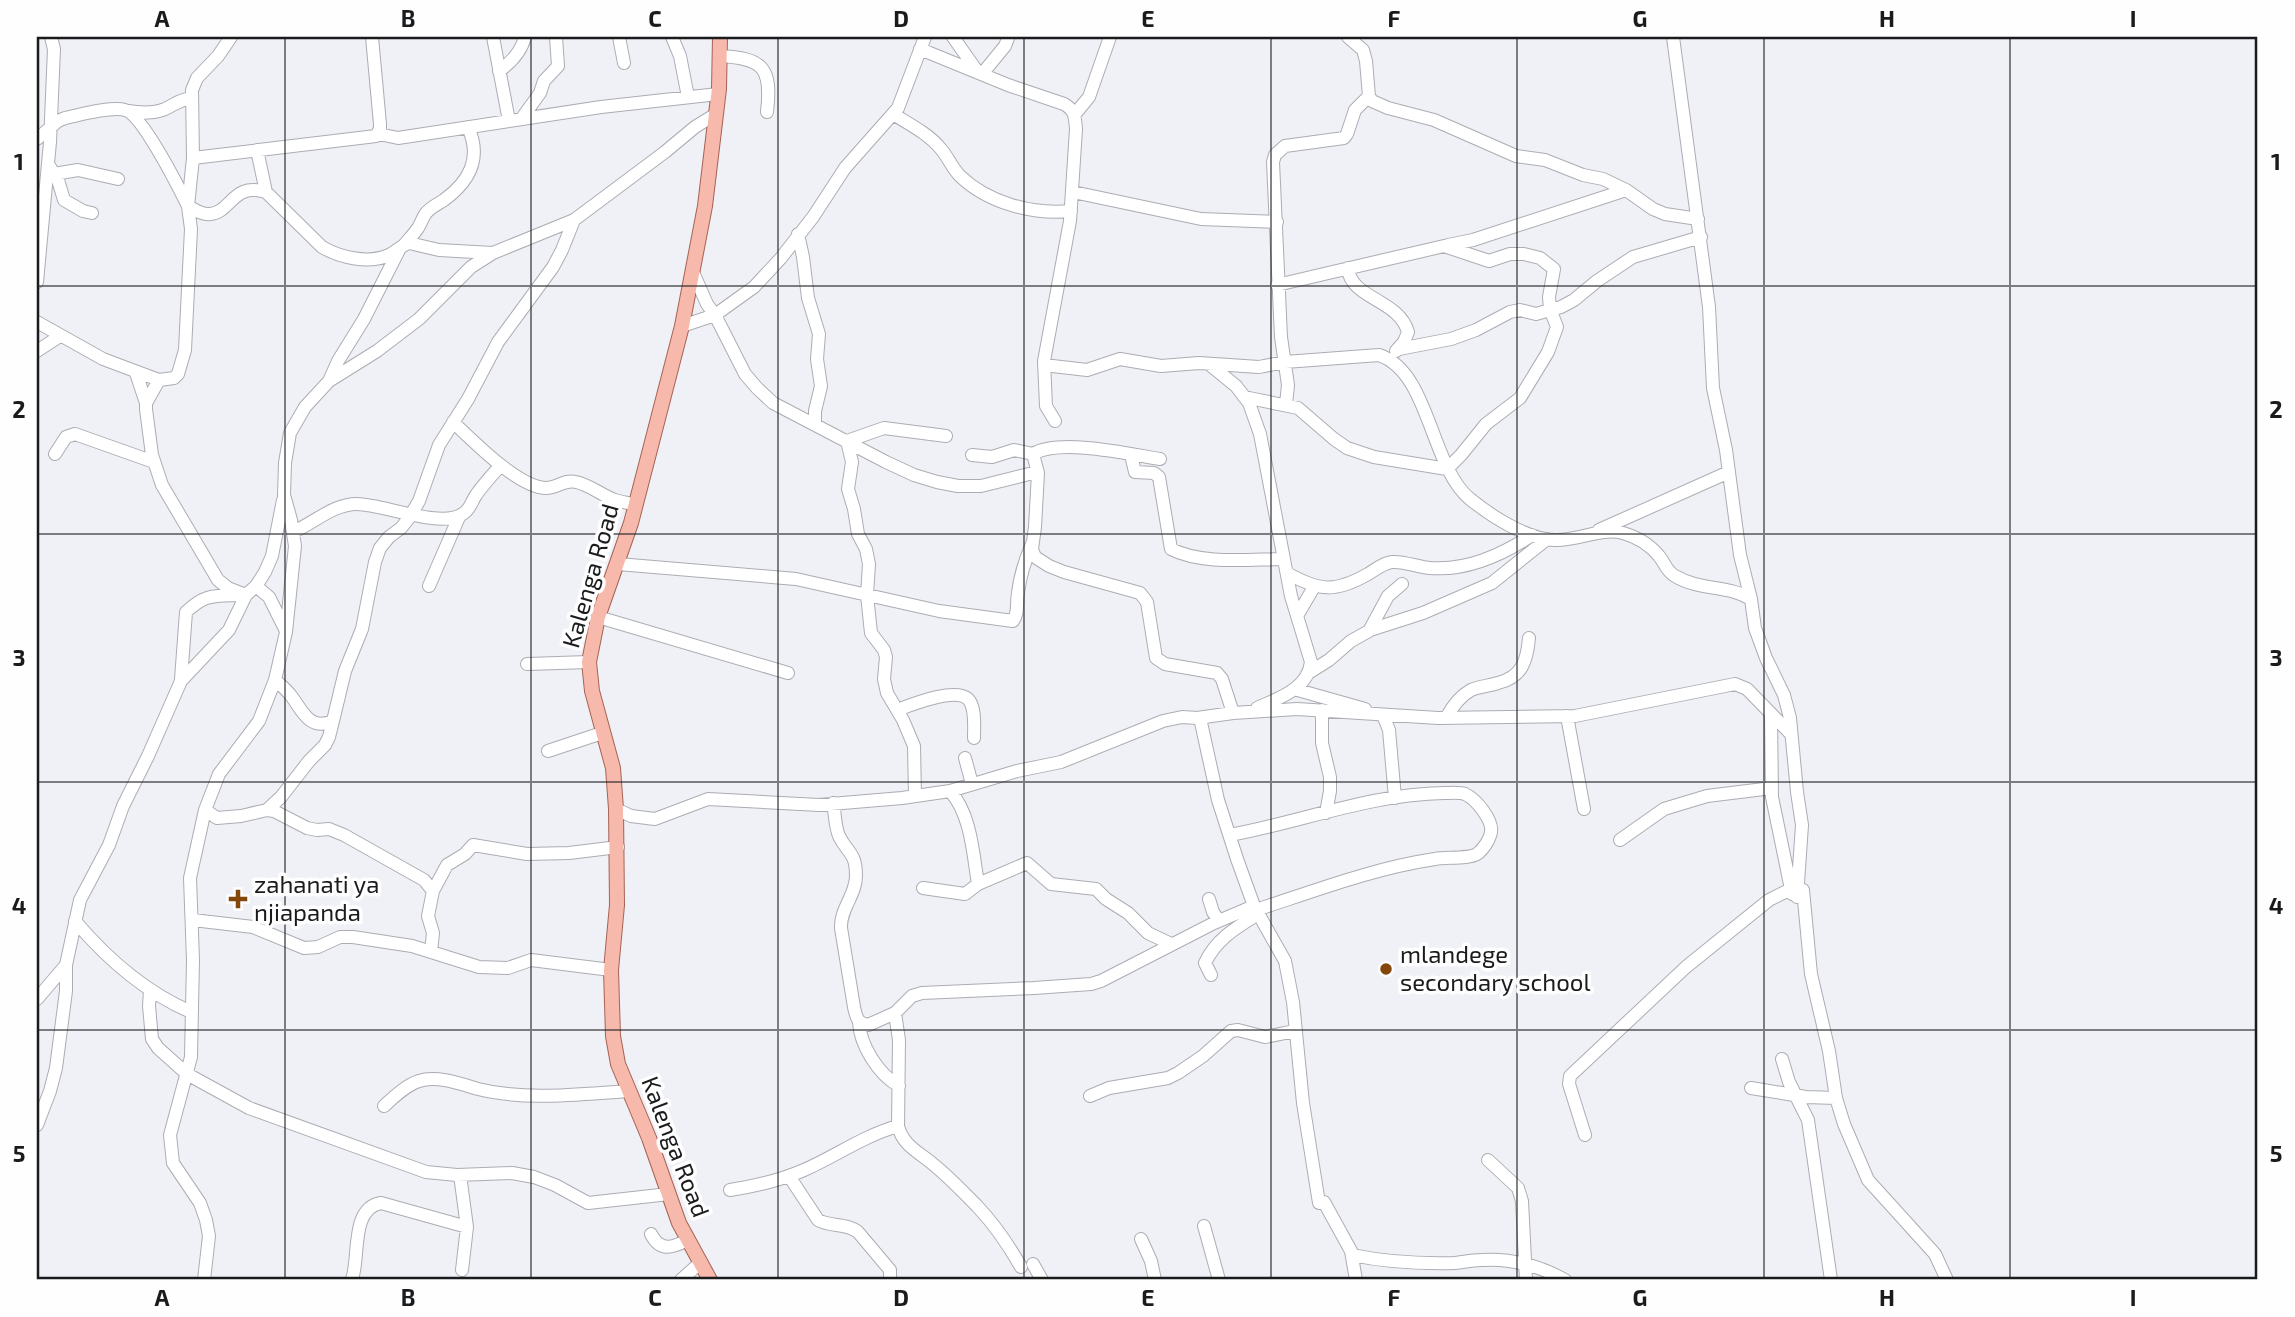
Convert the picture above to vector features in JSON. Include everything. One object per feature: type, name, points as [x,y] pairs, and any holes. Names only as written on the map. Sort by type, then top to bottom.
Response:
[{"type":"main road","name":"Kalenga Road","points":[[710,1280],[679,1223],[649,1138],[618,1065],[612,1037],[612,941],[617,905],[616,809],[613,768],[592,691],[589,663],[598,617],[636,505],[682,326],[705,206],[718,94],[720,37]]},
{"type":"street","points":[[37,282],[51,169],[54,49],[51,37]]},
{"type":"street","points":[[37,322],[103,359],[136,373],[159,380],[174,378],[178,374],[185,350],[191,229],[188,206],[193,158],[193,85],[231,37]]},
{"type":"street","points":[[372,37],[379,134]]},
{"type":"street","points":[[493,37],[499,71],[515,120]]},
{"type":"street","points":[[499,71],[513,59],[525,37]]},
{"type":"street","points":[[515,120],[540,93],[544,81],[558,66],[556,37]]},
{"type":"street","points":[[619,37],[624,63]]},
{"type":"street","points":[[673,37],[680,56],[688,97]]},
{"type":"street","points":[[953,37],[980,73]]},
{"type":"street","points":[[1075,114],[1089,97],[1110,37]]},
{"type":"street","points":[[1348,37],[1363,50],[1370,100],[1388,108],[1434,120],[1516,156],[1557,163],[1583,175],[1604,179],[1665,214],[1698,219]]},
{"type":"street","points":[[1673,37],[1709,307],[1713,388],[1729,472],[1740,555],[1751,598],[1755,628],[1784,695],[1790,718],[1802,816],[1796,894]]},
{"type":"street","points":[[980,73],[999,53],[1008,38]]},
{"type":"street","points":[[682,326],[715,315],[754,287],[781,258],[813,217],[845,168],[893,114],[902,99],[923,43],[980,73],[1064,104],[1075,114],[1071,211],[1044,365],[1046,406],[1055,421]]},
{"type":"street","points":[[719,56],[751,61],[765,71],[768,82],[767,112]]},
{"type":"street","points":[[193,158],[367,138],[379,134],[398,138],[718,94]]},
{"type":"street","points":[[1286,404],[1287,385],[1277,285],[1273,162],[1275,155],[1285,146],[1344,138],[1355,110],[1369,96]]},
{"type":"street","points":[[37,139],[65,118],[122,109],[153,113],[177,101],[192,98]]},
{"type":"street","points":[[128,111],[145,130],[188,206],[201,212],[213,214],[224,208],[237,194],[255,188],[266,192],[321,247],[332,253],[360,259],[376,259],[409,243],[432,249],[493,253]]},
{"type":"street","points":[[37,1125],[56,1068],[66,991],[66,965],[80,901],[109,845],[123,806],[181,681],[229,630],[246,595],[256,586],[272,556],[284,495],[284,471],[290,433],[305,407],[329,381],[390,342],[419,319],[460,276],[493,253],[574,220],[695,127],[716,114]]},
{"type":"street","points":[[893,114],[941,149],[959,175],[978,189],[1031,211],[1071,211]]},
{"type":"street","points":[[329,381],[401,247],[419,227],[427,212],[469,175],[474,149],[468,127]]},
{"type":"street","points":[[257,150],[266,192]]},
{"type":"street","points":[[51,169],[78,170],[118,179]]},
{"type":"street","points":[[51,169],[64,200],[92,214]]},
{"type":"street","points":[[1277,285],[1473,240],[1626,190]]},
{"type":"street","points":[[1073,192],[1201,219],[1277,222]]},
{"type":"street","points":[[267,810],[325,745],[348,660],[358,644],[377,556],[384,542],[401,528],[411,515],[439,445],[468,399],[498,342],[552,267],[574,220]]},
{"type":"street","points":[[798,234],[808,298],[818,334],[817,359],[821,386],[815,411],[816,425]]},
{"type":"street","points":[[1044,365],[1087,370],[1120,359],[1161,366],[1208,364],[1259,367],[1285,362],[1394,354],[1476,330],[1510,312],[1520,310],[1536,314],[1574,300],[1633,257],[1701,237]]},
{"type":"street","points":[[1444,246],[1489,261],[1510,254],[1524,254],[1540,258],[1553,267],[1549,297],[1550,309],[1557,327],[1548,352],[1524,393],[1486,424],[1447,469]]},
{"type":"street","points":[[458,251],[460,276]]},
{"type":"street","points":[[1349,268],[1349,276],[1354,284],[1395,310],[1403,319],[1408,332],[1394,354]]},
{"type":"street","points":[[692,271],[744,374],[774,403],[914,475],[958,486],[981,486],[1037,472]]},
{"type":"street","points":[[37,351],[60,336]]},
{"type":"street","points":[[1394,354],[1400,369],[1420,398],[1447,469],[1457,486],[1471,500],[1509,525],[1547,539],[1556,541],[1608,531],[1636,537],[1659,556],[1672,574],[1682,580],[1703,587],[1739,592],[1751,598]]},
{"type":"street","points":[[1208,364],[1236,386],[1249,403],[1260,434],[1285,566],[1311,662],[1310,672]]},
{"type":"street","points":[[136,373],[146,403],[154,462],[162,485],[218,580],[228,588],[246,595]]},
{"type":"street","points":[[146,403],[159,380]]},
{"type":"street","points":[[1244,397],[1298,408],[1347,448],[1374,457],[1447,469]]},
{"type":"street","points":[[453,422],[500,466],[539,487],[548,489],[565,481],[573,481],[615,500],[636,505]]},
{"type":"street","points":[[847,441],[884,428],[946,436]]},
{"type":"street","points":[[55,454],[66,437],[75,434],[154,462]]},
{"type":"street","points":[[847,441],[852,463],[848,489],[858,534],[866,549],[869,564],[867,595],[871,633],[886,657],[885,687],[914,746],[915,796]]},
{"type":"street","points":[[972,455],[992,457],[1014,450],[1033,454],[1045,448],[1057,447],[1160,459]]},
{"type":"street","points":[[618,564],[796,579],[939,611],[1013,621],[1024,562],[1032,544],[1035,527],[1037,472],[1033,454]]},
{"type":"street","points":[[1131,455],[1135,472],[1154,473],[1159,477],[1171,549],[1199,557],[1285,566],[1314,587],[1343,585],[1393,561],[1432,568],[1455,568],[1516,545],[1532,535]]},
{"type":"street","points":[[429,586],[458,517],[467,510],[500,466]]},
{"type":"street","points":[[1592,534],[1729,472]]},
{"type":"street","points":[[204,1280],[209,1236],[206,1220],[200,1203],[173,1163],[170,1135],[191,1057],[193,920],[190,878],[205,810],[219,774],[259,720],[275,680],[286,632],[295,546],[284,495]]},
{"type":"street","points":[[293,532],[308,526],[327,512],[351,504],[382,507],[421,518],[458,517]]},
{"type":"street","points":[[1251,712],[1294,690],[1310,672],[1336,654],[1350,640],[1370,630],[1423,613],[1492,583],[1547,539]]},
{"type":"street","points":[[1032,544],[1035,557],[1049,566],[1130,589],[1144,597],[1156,658],[1165,664],[1217,673],[1222,679],[1233,713]]},
{"type":"street","points":[[1370,630],[1388,596],[1402,584]]},
{"type":"street","points":[[256,586],[275,606],[286,632]]},
{"type":"street","points":[[1297,616],[1314,587]]},
{"type":"street","points":[[181,681],[186,612],[198,600],[212,596],[246,595]]},
{"type":"street","points":[[598,617],[788,673]]},
{"type":"street","points":[[1446,718],[1455,704],[1469,691],[1509,680],[1517,674],[1526,661],[1529,638]]},
{"type":"street","points":[[527,664],[589,663]]},
{"type":"street","points":[[275,680],[288,692],[309,720],[322,724],[333,721]]},
{"type":"street","points":[[616,809],[631,816],[655,819],[708,799],[801,806],[950,791],[1061,762],[1163,721],[1233,713],[1322,710],[1446,718],[1567,716],[1735,684],[1747,689],[1790,733]]},
{"type":"street","points":[[1294,690],[1341,701],[1381,715],[1389,730],[1395,798]]},
{"type":"street","points":[[897,710],[919,701],[961,695],[968,698],[972,707],[974,738]]},
{"type":"street","points":[[1322,710],[1322,743],[1330,777],[1326,813]]},
{"type":"street","points":[[1771,715],[1772,788],[1829,1051],[1836,1098],[1844,1125],[1868,1180],[1935,1254],[1947,1280]]},
{"type":"street","points":[[1567,716],[1584,809]]},
{"type":"street","points":[[1200,718],[1218,800],[1256,910],[1285,961],[1302,1093],[1321,1202],[1352,1255],[1356,1280]]},
{"type":"street","points":[[548,751],[603,733]]},
{"type":"street","points":[[965,758],[972,784]]},
{"type":"street","points":[[1620,840],[1664,809],[1707,796],[1772,788]]},
{"type":"street","points":[[950,791],[961,806],[972,845],[978,884]]},
{"type":"street","points":[[859,1022],[868,1026],[895,1013],[912,996],[922,993],[1091,984],[1145,960],[1219,921],[1417,862],[1474,856],[1490,835],[1491,826],[1489,819],[1464,793],[1430,793],[1395,798],[1230,835]]},
{"type":"street","points":[[833,803],[838,835],[855,860],[856,878],[853,892],[841,920],[861,1039],[887,1077],[899,1086]]},
{"type":"street","points":[[205,810],[217,818],[274,811],[313,830],[329,829],[421,877],[433,891]]},
{"type":"street","points":[[431,953],[433,933],[428,916],[433,891],[447,865],[465,854],[473,845],[527,854],[569,853],[618,847]]},
{"type":"street","points":[[923,888],[963,895],[978,884],[1028,863],[1051,884],[1096,889],[1149,933],[1171,944]]},
{"type":"street","points":[[1585,1135],[1569,1084],[1570,1076],[1696,958],[1769,900],[1796,894]]},
{"type":"street","points":[[1209,899],[1219,921]]},
{"type":"street","points":[[1212,975],[1205,963],[1212,951],[1229,932],[1256,910]]},
{"type":"street","points":[[193,920],[253,927],[304,948],[318,947],[340,937],[353,937],[412,946],[479,967],[508,968],[531,960],[611,970]]},
{"type":"street","points":[[75,921],[125,973],[163,999],[191,1012]]},
{"type":"street","points":[[37,999],[66,965]]},
{"type":"street","points":[[150,990],[152,1039],[158,1048],[187,1074],[249,1108],[408,1166],[442,1175],[497,1172],[534,1177],[588,1203],[669,1194]]},
{"type":"street","points":[[895,1013],[900,1040],[898,1126],[901,1137],[934,1165],[995,1226],[1042,1280]]},
{"type":"street","points":[[1090,1096],[1118,1086],[1178,1073],[1203,1056],[1231,1031],[1265,1037],[1295,1031]]},
{"type":"street","points":[[1782,1059],[1795,1095],[1808,1120],[1830,1280]]},
{"type":"street","points":[[384,1106],[403,1090],[425,1080],[538,1096],[629,1091]]},
{"type":"street","points":[[1751,1088],[1836,1098]]},
{"type":"street","points":[[730,1190],[770,1183],[789,1176],[877,1132],[898,1126]]},
{"type":"street","points":[[1488,1160],[1518,1188],[1522,1201],[1525,1280]]},
{"type":"street","points":[[460,1175],[467,1227],[462,1270]]},
{"type":"street","points":[[789,1176],[818,1220],[824,1224],[853,1228],[890,1270],[890,1280]]},
{"type":"street","points":[[351,1280],[357,1262],[356,1239],[365,1213],[376,1203],[467,1227]]},
{"type":"street","points":[[1204,1226],[1219,1280]]},
{"type":"street","points":[[651,1234],[656,1243],[663,1247],[674,1247],[688,1240]]},
{"type":"street","points":[[1142,1239],[1152,1261],[1155,1280]]},
{"type":"street","points":[[1352,1255],[1379,1261],[1457,1263],[1482,1259],[1526,1264],[1564,1280]]},
{"type":"street","points":[[681,1280],[701,1262]]},
{"type":"place","name":"zahanati ya njiapanda","points":[[238,899]]},
{"type":"place","name":"mlandege secondary school","points":[[1386,969]]}]
